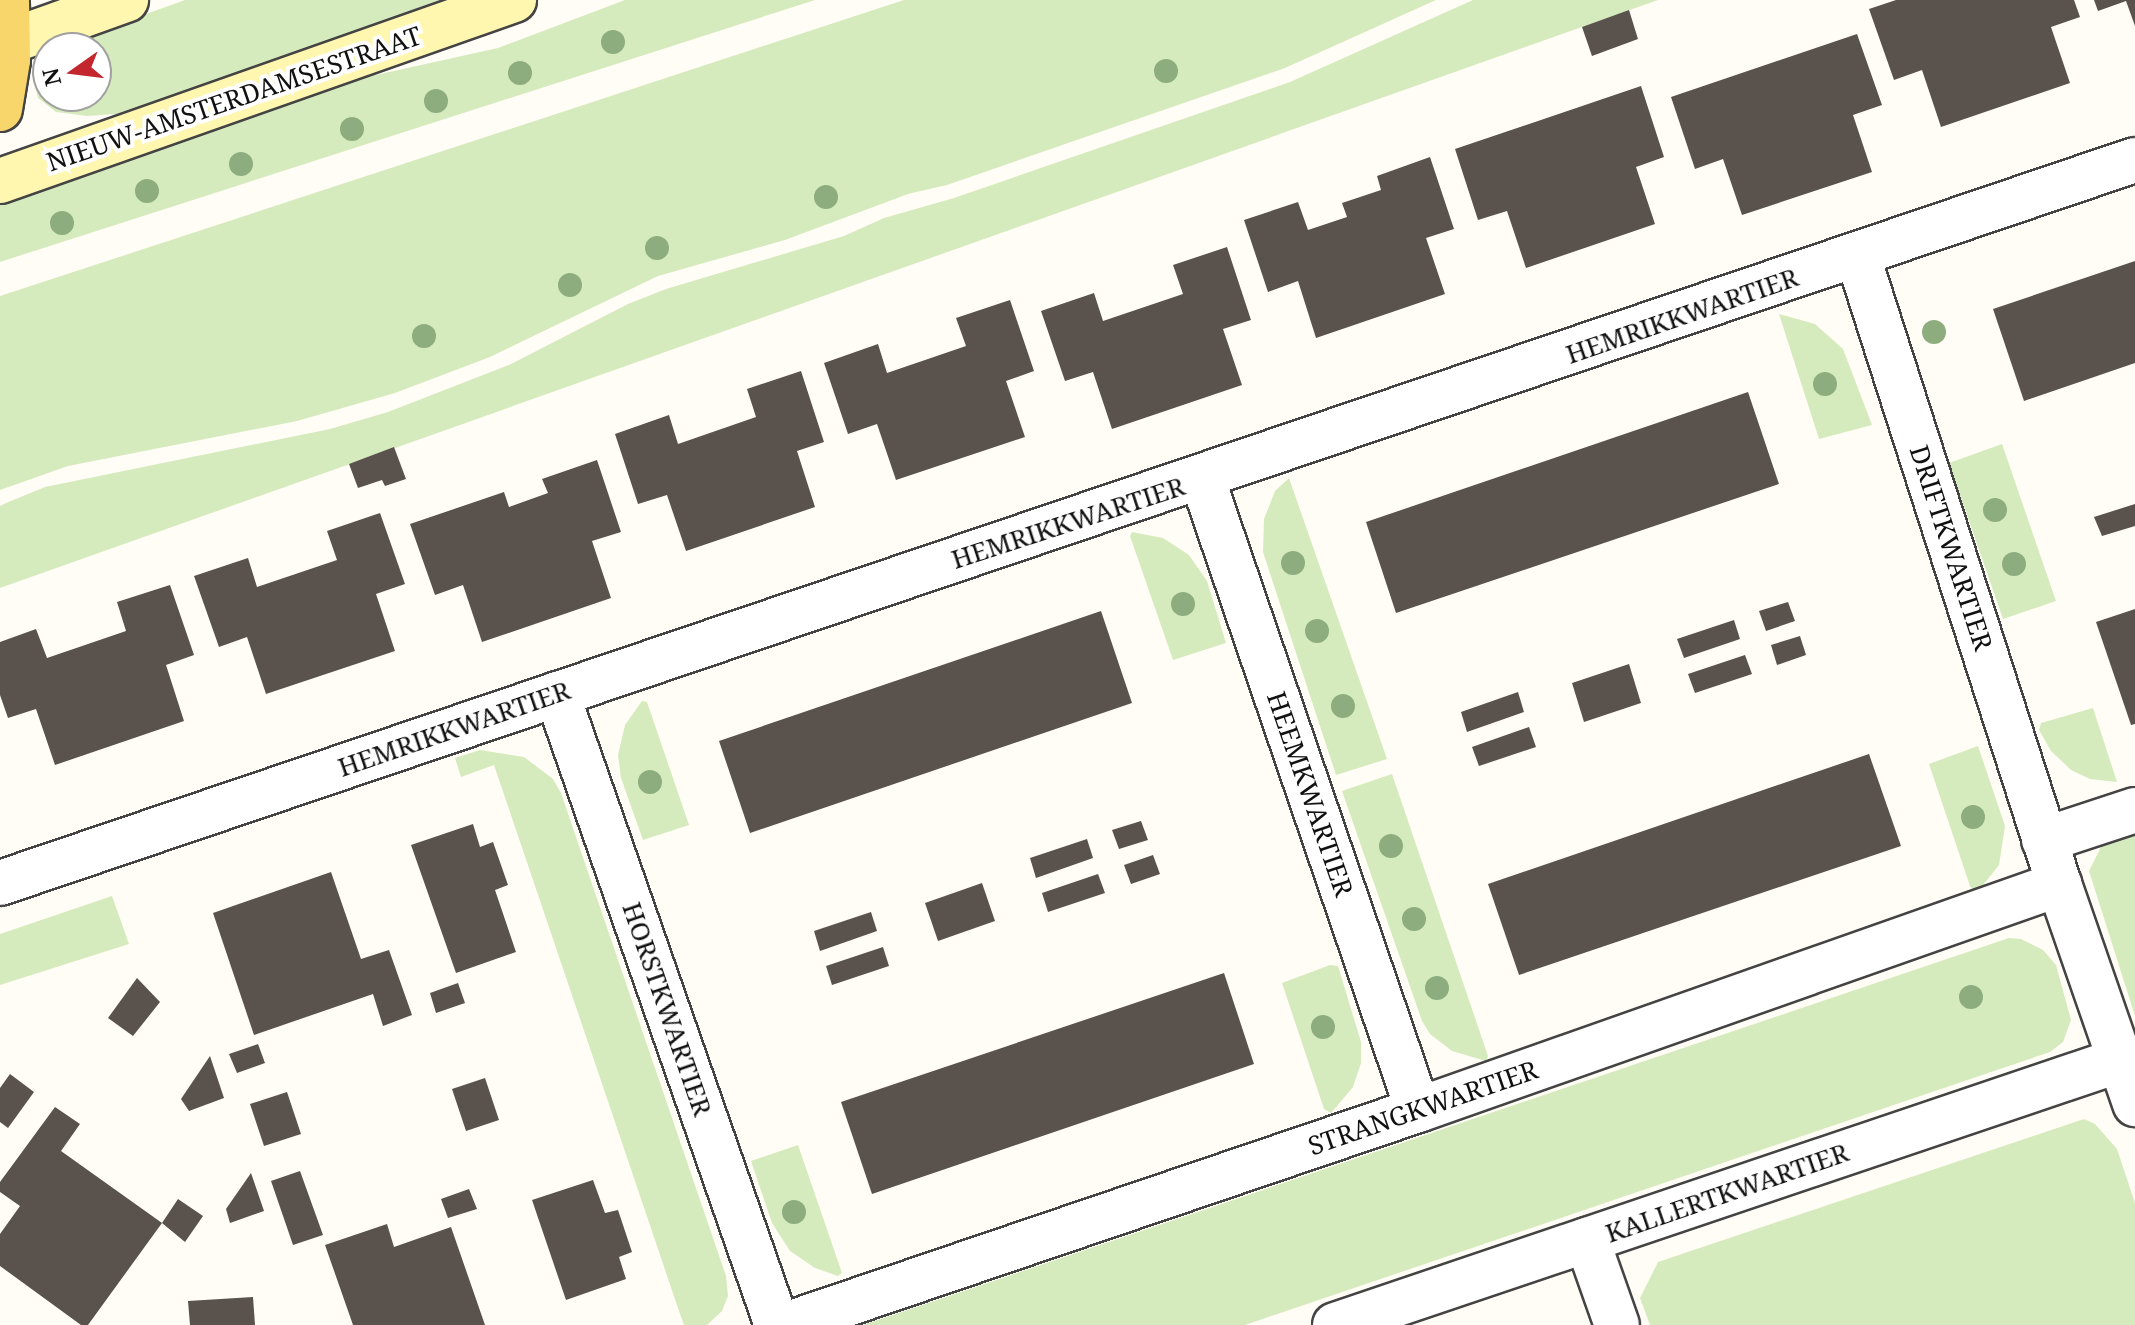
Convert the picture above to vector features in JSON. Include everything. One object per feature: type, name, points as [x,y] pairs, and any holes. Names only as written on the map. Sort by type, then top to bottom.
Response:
[{"type":"main road","points":[[0,109],[8,60],[5,29],[126,0]]},
{"type":"main road","name":"NIEUW-AMSTERDAMSESTRAAT","points":[[0,181],[514,0]]},
{"type":"street","name":"HEMRIKKWARTIER","points":[[0,883],[1858,257],[2135,160]]},
{"type":"street","name":"DRIFTKWARTIER","points":[[1858,257],[2044,840],[2135,1104]]},
{"type":"street","name":"HEEMKWARTIER","points":[[1202,478],[1418,1110]]},
{"type":"street","name":"HORSTKWARTIER","points":[[557,694],[777,1325]]},
{"type":"street","points":[[2044,840],[2135,810]]},
{"type":"street","name":"STRANGKWARTIER","points":[[785,1325],[1418,1110],[2059,884]]},
{"type":"street","name":"KALLERTKWARTIER","points":[[1335,1325],[2120,1060]]},
{"type":"street","points":[[1587,1240],[1617,1325]]},
{"type":"green space","points":[[185,0],[440,0],[131,113],[87,116],[56,112],[112,112],[112,32],[96,32]]},
{"type":"green space","points":[[625,0],[815,0],[0,262],[0,196],[326,86],[498,48]]},
{"type":"green space","points":[[904,0],[1436,0],[1285,68],[947,185],[908,194],[785,240],[658,276],[490,357],[395,393],[297,421],[68,466],[0,490],[0,296]]},
{"type":"green space","points":[[1473,0],[1658,0],[0,588],[0,506],[45,487],[330,429],[388,412],[511,364],[628,304],[666,289],[844,236],[884,218],[954,198],[1290,82]]},
{"type":"green space","points":[[1779,314],[1815,324],[1843,349],[1872,425],[1819,439]]},
{"type":"green space","points":[[2002,444],[2056,601],[2003,619],[1949,463]]},
{"type":"green space","points":[[1289,478],[1387,759],[1336,775],[1263,552],[1264,519],[1275,491]]},
{"type":"green space","points":[[1132,532],[1163,538],[1189,555],[1207,581],[1226,643],[1173,660],[1130,536]]},
{"type":"green space","points":[[642,701],[647,702],[689,825],[643,840],[621,778],[618,755],[625,725]]},
{"type":"green space","points":[[2093,708],[2117,782],[2090,779],[2071,770],[2051,751],[2039,730],[2041,723]]},
{"type":"green space","points":[[1978,746],[2005,826],[1999,865],[1976,894],[1970,886],[1929,764]]},
{"type":"green space","points":[[480,750],[524,757],[553,779],[561,793],[726,1276],[728,1296],[722,1311],[707,1325],[684,1325],[494,765],[461,777],[455,758]]},
{"type":"green space","points":[[1392,774],[1488,1056],[1486,1061],[1452,1051],[1430,1034],[1422,1021],[1342,791]]},
{"type":"green space","points":[[2135,830],[2135,1016],[2089,871],[2102,845]]},
{"type":"green space","points":[[112,896],[129,944],[0,985],[0,934]]},
{"type":"green space","points":[[2009,938],[2021,939],[2043,950],[2056,965],[2071,1020],[2063,1042],[2050,1052],[1245,1325],[863,1325]]},
{"type":"green space","points":[[1330,965],[1338,966],[1361,1042],[1361,1063],[1353,1087],[1331,1113],[1324,1109],[1282,983]]},
{"type":"green space","points":[[2084,1119],[2095,1124],[2117,1149],[2135,1203],[2135,1325],[1650,1325],[1640,1298],[1658,1262]]},
{"type":"green space","points":[[798,1145],[842,1273],[838,1276],[815,1268],[790,1251],[772,1223],[751,1161]]},
{"type":"building","points":[[1896,0],[2074,0],[2080,17],[2051,27],[2070,83],[1941,127],[1922,70],[1894,80],[1869,9]]},
{"type":"building","points":[[2094,0],[2135,0],[2135,26],[2126,1],[2098,11]]},
{"type":"building","points":[[1629,10],[1638,39],[1592,56],[1582,27]]},
{"type":"building","points":[[1857,34],[1882,105],[1853,115],[1872,172],[1742,215],[1723,159],[1695,169],[1671,97]]},
{"type":"building","points":[[1641,86],[1664,157],[1636,167],[1655,224],[1526,268],[1507,211],[1478,220],[1455,149]]},
{"type":"building","points":[[1430,157],[1454,229],[1426,238],[1445,294],[1316,338],[1298,281],[1268,292],[1244,220],[1298,202],[1308,230],[1347,217],[1342,203],[1381,190],[1377,176]]},
{"type":"building","points":[[1227,247],[1251,320],[1223,329],[1242,385],[1112,429],[1093,372],[1065,381],[1041,311],[1094,293],[1103,321],[1183,294],[1173,265]]},
{"type":"building","points":[[2135,261],[2135,363],[2024,401],[1993,309]]},
{"type":"building","points":[[1010,300],[1034,371],[1006,381],[1025,437],[896,480],[877,424],[848,434],[824,363],[878,344],[887,373],[966,346],[956,318]]},
{"type":"building","points":[[801,371],[824,442],[797,451],[815,507],[686,551],[667,495],[638,504],[615,434],[669,415],[678,444],[756,417],[747,389]]},
{"type":"building","points":[[1748,392],[1779,484],[1396,613],[1366,522]]},
{"type":"building","points":[[394,447],[406,479],[385,486],[382,480],[358,488],[349,464]]},
{"type":"building","points":[[597,460],[621,532],[592,541],[611,598],[482,642],[463,585],[435,595],[410,524],[504,492],[509,507],[548,493],[542,479]]},
{"type":"building","points":[[2135,504],[2135,526],[2102,536],[2094,517]]},
{"type":"building","points":[[380,513],[405,584],[376,594],[395,651],[266,694],[247,637],[219,647],[194,576],[248,558],[257,587],[337,560],[327,531]]},
{"type":"building","points":[[170,585],[194,655],[166,665],[184,721],[55,765],[36,709],[8,718],[0,695],[0,642],[36,629],[47,658],[126,631],[117,602]]},
{"type":"building","points":[[1788,602],[1795,621],[1766,631],[1759,611]]},
{"type":"building","points":[[2135,609],[2135,724],[2131,725],[2096,622]]},
{"type":"building","points":[[1101,611],[1132,703],[750,833],[719,741]]},
{"type":"building","points":[[1734,620],[1740,639],[1684,658],[1677,639]]},
{"type":"building","points":[[1800,636],[1806,655],[1777,665],[1771,645]]},
{"type":"building","points":[[1745,655],[1752,674],[1695,693],[1688,674]]},
{"type":"building","points":[[1629,664],[1641,703],[1584,722],[1572,683]]},
{"type":"building","points":[[1518,692],[1524,712],[1467,732],[1461,712]]},
{"type":"building","points":[[1529,727],[1536,747],[1479,766],[1472,747]]},
{"type":"building","points":[[1869,754],[1901,846],[1519,975],[1488,884]]},
{"type":"building","points":[[1141,821],[1148,840],[1119,849],[1112,830]]},
{"type":"building","points":[[473,824],[480,847],[493,842],[508,885],[495,890],[516,952],[456,973],[411,845]]},
{"type":"building","points":[[1087,839],[1093,858],[1036,878],[1030,858]]},
{"type":"building","points":[[1153,855],[1160,874],[1131,884],[1124,865]]},
{"type":"building","points":[[331,872],[361,959],[389,950],[412,1015],[383,1026],[373,994],[254,1035],[213,913]]},
{"type":"building","points":[[1098,874],[1105,893],[1048,912],[1042,893]]},
{"type":"building","points":[[982,883],[995,921],[938,941],[925,903]]},
{"type":"building","points":[[871,912],[877,931],[820,951],[814,931]]},
{"type":"building","points":[[883,947],[889,966],[832,985],[826,966]]},
{"type":"building","points":[[1224,973],[1254,1064],[872,1194],[841,1102]]},
{"type":"building","points":[[137,978],[160,1002],[133,1036],[108,1018]]},
{"type":"building","points":[[458,983],[465,1003],[436,1013],[430,993]]},
{"type":"building","points":[[258,1044],[265,1063],[237,1073],[229,1054]]},
{"type":"building","points":[[210,1056],[224,1098],[189,1111],[181,1099]]},
{"type":"building","points":[[10,1074],[34,1092],[8,1128],[0,1122],[0,1088]]},
{"type":"building","points":[[485,1078],[499,1120],[466,1131],[452,1089]]},
{"type":"building","points":[[287,1092],[301,1134],[264,1146],[250,1104]]},
{"type":"building","points":[[55,1107],[80,1124],[61,1151],[162,1223],[88,1325],[81,1325],[0,1266],[0,1234],[20,1206],[0,1192],[0,1182]]},
{"type":"building","points":[[300,1171],[323,1235],[293,1245],[271,1181]]},
{"type":"building","points":[[251,1173],[264,1211],[230,1223],[226,1209]]},
{"type":"building","points":[[593,1180],[605,1213],[618,1210],[632,1252],[619,1257],[626,1279],[566,1300],[532,1200]]},
{"type":"building","points":[[469,1189],[477,1209],[448,1218],[441,1199]]},
{"type":"building","points":[[178,1199],[203,1216],[185,1242],[162,1223]]},
{"type":"building","points":[[387,1224],[394,1247],[451,1227],[485,1325],[353,1325],[325,1245]]},
{"type":"building","points":[[253,1297],[255,1325],[190,1325],[188,1301]]}]
